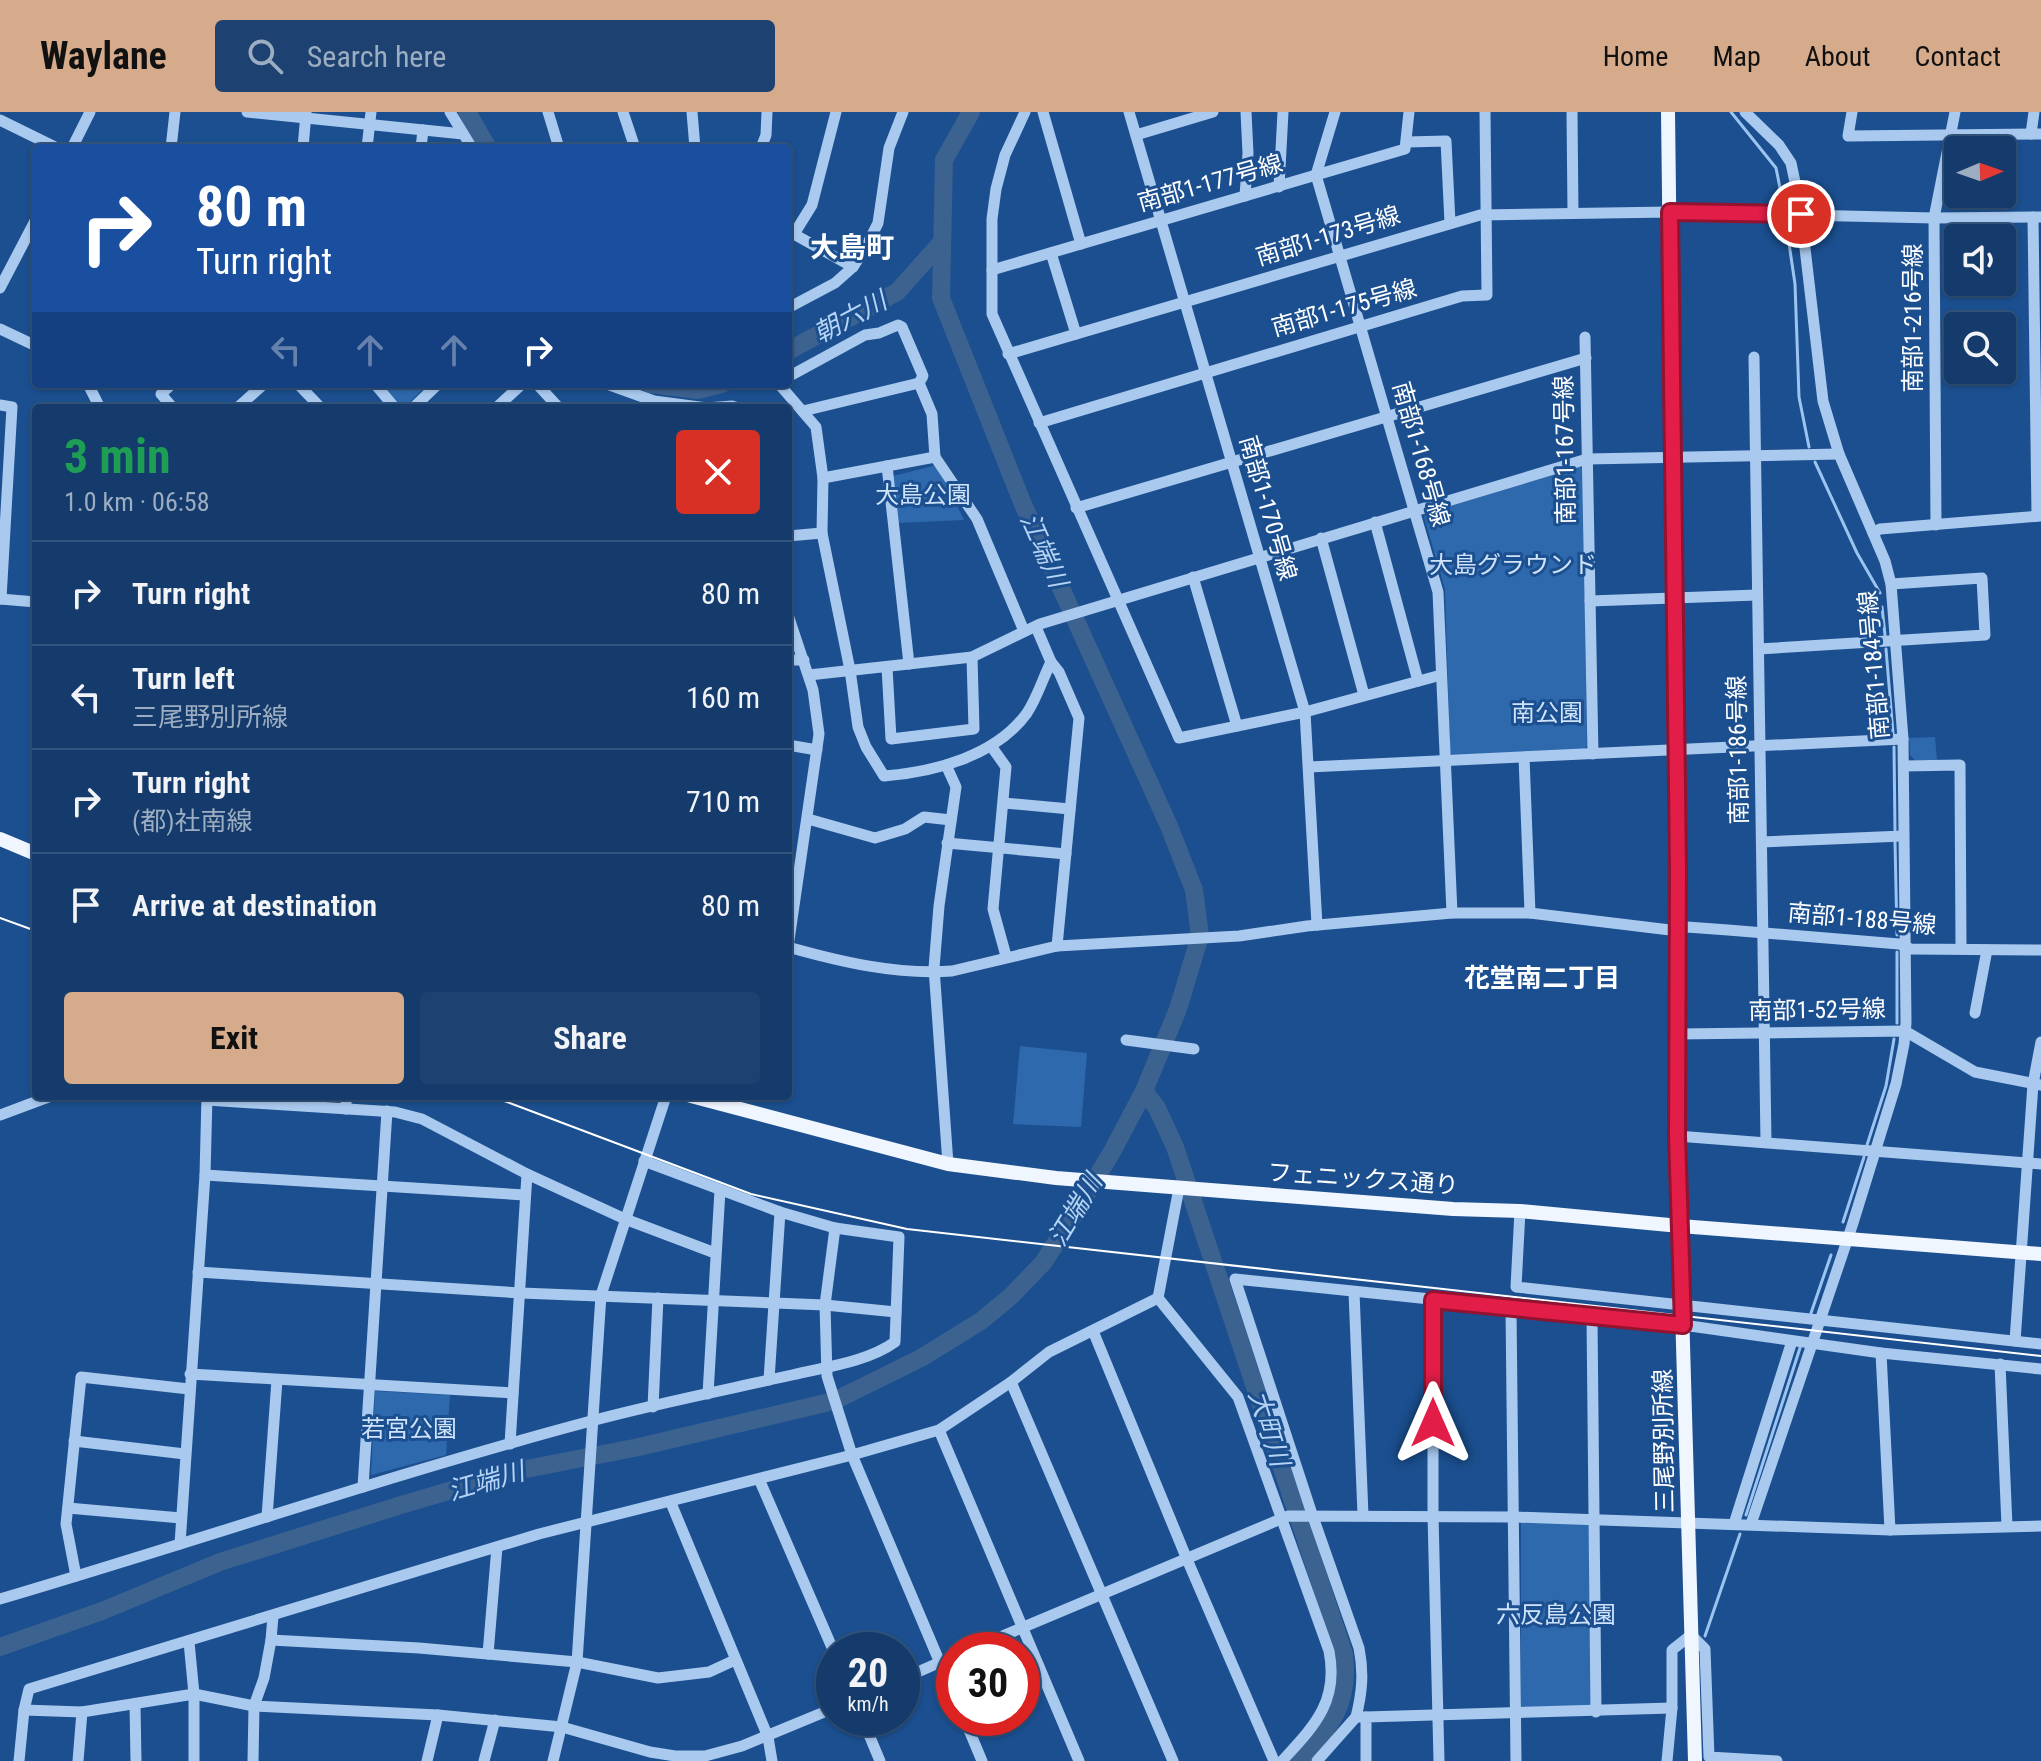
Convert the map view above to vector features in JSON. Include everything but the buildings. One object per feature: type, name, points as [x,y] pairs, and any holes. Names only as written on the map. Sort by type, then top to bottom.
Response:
[{"type":"main road","name":"三尾野別所線","points":[[1668,112],[1677,751],[1677,1136],[1691,1635],[1705,1760]]},
{"type":"main road","points":[[0,839],[32,852]]},
{"type":"main road","name":"フェニックス通り","points":[[706,1100],[948,1164],[1056,1178],[1453,1209],[1520,1211],[2041,1254]]},
{"type":"street","points":[[74,144],[90,112]]},
{"type":"street","points":[[171,144],[175,112]]},
{"type":"street","points":[[247,112],[371,118],[423,130],[463,134]]},
{"type":"street","points":[[450,112],[469,144]]},
{"type":"street","points":[[548,112],[558,144]]},
{"type":"street","points":[[623,112],[634,144]]},
{"type":"street","points":[[692,112],[695,144]]},
{"type":"street","points":[[763,144],[767,112]]},
{"type":"street","points":[[792,231],[812,205],[836,112]]},
{"type":"street","points":[[792,306],[835,283],[853,267],[878,223],[889,148],[903,112]]},
{"type":"street","points":[[1025,112],[1005,155],[996,189],[992,219],[992,314],[1076,508],[1112,601],[1179,738],[1305,712],[1441,675]]},
{"type":"street","points":[[1043,112],[1081,244]]},
{"type":"street","name":"南部1-170号線","points":[[1129,112],[1305,712],[1317,925]]},
{"type":"street","points":[[1136,135],[1213,112]]},
{"type":"street","points":[[1245,196],[1248,153],[1246,112]]},
{"type":"street","points":[[1279,187],[1283,112]]},
{"type":"street","points":[[1316,175],[1335,112]]},
{"type":"street","points":[[1409,112],[1407,142],[1446,141],[1450,223]]},
{"type":"street","name":"南部1-175号線","points":[[1039,423],[1462,296],[1487,295],[1485,112]]},
{"type":"street","points":[[1572,112],[1573,213]]},
{"type":"street","name":"南部1-184号線","points":[[1746,112],[1779,145],[1791,163],[1801,214],[1823,401],[1839,454],[1885,561],[1891,584],[1903,739],[1905,946],[1905,1031],[1896,1084],[1751,1524]]},
{"type":"street","points":[[1852,112],[1848,136],[2036,134],[2034,112]]},
{"type":"street","name":"南部1-216号線","points":[[1936,525],[1934,218],[1955,112]]},
{"type":"street","points":[[303,144],[306,115]]},
{"type":"street","points":[[368,144],[371,118]]},
{"type":"street","points":[[0,120],[49,144]]},
{"type":"street","points":[[421,144],[423,130]]},
{"type":"street","name":"南部1-177号線","points":[[992,270],[1405,149],[1407,142]]},
{"type":"street","name":"南部1-168号線","points":[[1316,175],[1438,592],[1452,913]]},
{"type":"street","name":"南部1-173号線","points":[[1008,354],[1486,215],[1670,212],[1934,218],[2037,217]]},
{"type":"street","points":[[1873,533],[1880,529],[2039,516],[2037,217]]},
{"type":"street","points":[[0,288],[32,227]]},
{"type":"street","points":[[792,233],[853,267]]},
{"type":"street","points":[[1051,253],[1076,334]]},
{"type":"street","points":[[792,375],[865,335],[898,325],[902,327],[923,376],[919,383],[803,411]]},
{"type":"street","points":[[0,329],[32,344]]},
{"type":"street","name":"南部1-167号線","points":[[1585,337],[1593,754]]},
{"type":"street","name":"南部1-186号線","points":[[1754,357],[1766,1142]]},
{"type":"street","points":[[1076,508],[1586,358]]},
{"type":"street","points":[[919,383],[932,414],[935,457],[977,519],[1030,629],[1059,672],[1079,718],[1057,946]]},
{"type":"street","points":[[168,388],[161,394],[170,404]]},
{"type":"street","points":[[242,404],[260,388]]},
{"type":"street","points":[[302,388],[317,404]]},
{"type":"street","points":[[378,388],[392,404]]},
{"type":"street","points":[[417,404],[434,388]]},
{"type":"street","points":[[500,404],[518,388]]},
{"type":"street","points":[[541,388],[555,404]]},
{"type":"street","points":[[618,388],[654,401],[676,404]]},
{"type":"street","points":[[783,388],[816,427],[823,478],[822,533],[850,670],[858,727],[884,776],[946,765],[991,746],[1027,713],[1051,662]]},
{"type":"street","points":[[0,405],[12,407],[0,599],[32,602]]},
{"type":"street","points":[[809,675],[972,657],[1030,629],[1112,601],[1587,459],[1839,454]]},
{"type":"street","points":[[823,478],[935,457]]},
{"type":"street","points":[[887,466],[909,664]]},
{"type":"street","points":[[1375,522],[1418,681]]},
{"type":"street","points":[[792,536],[822,533]]},
{"type":"street","points":[[1321,538],[1364,695]]},
{"type":"street","points":[[1193,577],[1237,726]]},
{"type":"street","points":[[1759,649],[1985,635],[1982,578],[1891,584]]},
{"type":"street","points":[[1590,601],[1757,595]]},
{"type":"street","points":[[792,626],[809,675],[819,734],[792,920]]},
{"type":"street","points":[[887,667],[891,739],[974,729],[972,657]]},
{"type":"street","points":[[792,660],[804,660]]},
{"type":"street","points":[[1309,767],[1903,739]]},
{"type":"street","points":[[792,746],[817,750]]},
{"type":"street","points":[[991,746],[1006,767],[993,909],[1006,956]]},
{"type":"street","points":[[1524,757],[1530,913]]},
{"type":"street","points":[[946,765],[956,787],[939,906],[935,972],[948,1164]]},
{"type":"street","points":[[1904,766],[1960,765],[1961,948]]},
{"type":"street","points":[[1004,803],[1070,809]]},
{"type":"street","points":[[808,819],[875,838],[905,829],[924,817],[951,820]]},
{"type":"street","points":[[1762,842],[1903,836]]},
{"type":"street","points":[[947,843],[1066,854]]},
{"type":"street","points":[[792,847],[803,847]]},
{"type":"street","name":"南部1-188号線","points":[[792,948],[862,965],[935,972],[1057,946],[1234,936],[1452,913],[1530,913],[1670,930],[1763,932],[1911,949],[2041,950]]},
{"type":"street","points":[[1975,1013],[1987,950]]},
{"type":"street","name":"南部1-52号線","points":[[1678,1034],[1905,1031],[1975,1072],[2037,1085]]},
{"type":"street","points":[[1126,1040],[1194,1049]]},
{"type":"street","points":[[2015,1341],[2026,1163],[2041,1042]]},
{"type":"street","points":[[0,1115],[40,1100]]},
{"type":"street","points":[[180,1544],[205,1175],[207,1100]]},
{"type":"street","points":[[276,1100],[346,1102],[422,1119],[527,1174],[625,1219],[715,1253]]},
{"type":"street","points":[[553,1761],[577,1662],[601,1295],[665,1100]]},
{"type":"street","points":[[363,1487],[387,1111]]},
{"type":"street","points":[[1677,1136],[2041,1164]]},
{"type":"street","points":[[0,1599],[593,1420],[769,1380],[827,1371],[883,1351],[895,1342],[899,1237],[835,1228],[780,1212],[644,1161]]},
{"type":"street","points":[[510,1444],[527,1174]]},
{"type":"street","points":[[205,1175],[525,1195]]},
{"type":"street","points":[[1179,1188],[1158,1298],[1238,1397],[1286,1516],[1332,1669],[1322,1713],[1282,1761]]},
{"type":"street","points":[[708,1394],[720,1190]]},
{"type":"street","points":[[1520,1211],[1516,1287],[2041,1344]]},
{"type":"street","points":[[769,1380],[780,1212]]},
{"type":"street","points":[[835,1228],[825,1305],[827,1371],[851,1451],[936,1655]]},
{"type":"street","points":[[198,1272],[521,1293],[825,1305],[896,1312]]},
{"type":"street","points":[[1366,1761],[1361,1717],[1363,1666],[1309,1514],[1235,1279],[1683,1325],[1881,1353],[2041,1369]]},
{"type":"street","points":[[1354,1292],[1363,1515]]},
{"type":"street","points":[[653,1407],[658,1298]]},
{"type":"street","points":[[19,1761],[29,1689],[497,1547],[939,1430],[1011,1382],[1049,1352],[1158,1298]]},
{"type":"street","points":[[1433,1300],[1433,1515],[1439,1761]]},
{"type":"street","points":[[1511,1309],[1516,1761]]},
{"type":"street","points":[[1592,1318],[1596,1712]]},
{"type":"street","points":[[1093,1331],[1274,1761]]},
{"type":"street","points":[[1734,1524],[1792,1341]]},
{"type":"street","points":[[1881,1353],[1890,1530]]},
{"type":"street","points":[[2000,1364],[2007,1526]]},
{"type":"street","points":[[190,1374],[513,1393]]},
{"type":"street","points":[[76,1576],[66,1524],[81,1377],[189,1389]]},
{"type":"street","points":[[267,1517],[277,1380]]},
{"type":"street","points":[[1011,1382],[1103,1593],[1171,1760]]},
{"type":"street","points":[[939,1430],[1079,1761]]},
{"type":"street","points":[[74,1441],[185,1454]]},
{"type":"street","points":[[759,1479],[825,1632]]},
{"type":"street","points":[[671,1503],[768,1737],[772,1761]]},
{"type":"street","points":[[68,1508],[181,1518]]},
{"type":"street","points":[[1010,1632],[1286,1516],[1433,1515],[1890,1530],[2041,1526]]},
{"type":"street","points":[[488,1654],[497,1547]]},
{"type":"street","points":[[253,1761],[254,1706],[264,1678],[273,1616]]},
{"type":"street","points":[[1667,1761],[1672,1708],[1672,1650],[1691,1635]]},
{"type":"street","points":[[271,1640],[577,1662],[658,1678],[709,1672],[735,1660]]},
{"type":"street","points":[[189,1642],[194,1694],[194,1761]]},
{"type":"street","points":[[24,1710],[82,1712],[194,1694],[254,1706],[438,1715],[562,1727],[675,1756],[705,1756],[768,1737],[816,1716]]},
{"type":"street","points":[[135,1704],[136,1761]]},
{"type":"street","points":[[1317,1761],[1361,1717],[1672,1708]]},
{"type":"street","points":[[78,1761],[82,1712]]},
{"type":"street","points":[[427,1761],[438,1715]]},
{"type":"street","points":[[484,1761],[495,1720]]},
{"type":"street","points":[[870,1736],[880,1761]]},
{"type":"street","points":[[972,1736],[982,1761]]},
{"type":"street","points":[[1705,1760],[1777,1761]]},
{"type":"green space","points":[[381,388],[424,388],[408,404],[395,404]]},
{"type":"green space","name":"大島公園","points":[[937,465],[964,520],[898,523],[893,476]]},
{"type":"green space","name":"大島グラウンド","points":[[1580,467],[1583,469],[1587,746],[1584,750],[1453,755],[1450,753],[1445,589],[1424,517],[1427,513]]},
{"type":"green space","points":[[1935,737],[1937,760],[1915,760],[1910,755],[1909,738]]},
{"type":"green space","points":[[1020,1046],[1087,1053],[1081,1127],[1013,1124]]},
{"type":"green space","name":"若宮公園","points":[[375,1391],[450,1395],[446,1455],[371,1475]]},
{"type":"green space","name":"六反島公園","points":[[1521,1522],[1590,1524],[1593,1706],[1521,1708]]},
{"type":"waterway","name":"朝六川","points":[[467,112],[486,144]]},
{"type":"waterway","name":"江端川","points":[[0,1647],[102,1611],[220,1562],[401,1505],[521,1470],[639,1447],[834,1401],[921,1358],[981,1321],[1043,1263],[1074,1215],[1144,1091],[1178,1009],[1200,936],[1194,890],[1169,826],[1022,502],[941,298],[944,160],[971,112]]},
{"type":"waterway","points":[[1731,112],[1776,168],[1783,203]]},
{"type":"waterway","points":[[1786,223],[1795,284],[1799,397],[1809,447]]},
{"type":"waterway","name":"朝六川","points":[[792,349],[897,292],[941,243]]},
{"type":"waterway","name":"朝六川","points":[[682,388],[706,388]]},
{"type":"waterway","points":[[1815,462],[1857,553],[1880,593]]},
{"type":"waterway","points":[[1882,607],[1885,635]]},
{"type":"waterway","points":[[1886,649],[1893,733]]},
{"type":"waterway","points":[[1894,747],[1895,830]]},
{"type":"waterway","points":[[1895,842],[1897,935]]},
{"type":"waterway","points":[[1897,952],[1897,1023]]},
{"type":"waterway","points":[[1867,1145],[1886,1086],[1894,1039]]},
{"type":"waterway","name":"大町川","points":[[1144,1091],[1157,1108],[1175,1147],[1344,1654],[1344,1687],[1336,1714],[1298,1761]]},
{"type":"waterway","points":[[1843,1222],[1864,1157]]},
{"type":"waterway","points":[[1811,1313],[1831,1255]]},
{"type":"waterway","points":[[1746,1515],[1800,1348]]},
{"type":"waterway","points":[[1705,1636],[1740,1534]]},
{"type":"tram line","points":[[0,918],[32,930]]},
{"type":"tram line","points":[[502,1100],[751,1194],[907,1229],[2041,1356]]},
{"type":"district","name":"大島町","points":[[852,247]]},
{"type":"district","name":"花堂南二丁目","points":[[1542,978]]},
{"type":"route","points":[[1433,1423],[1433,1300],[1683,1325],[1677,1136],[1678,869],[1670,212],[1801,214]]},
{"type":"park label","name":"南公園","points":[[1547,713]]}]
